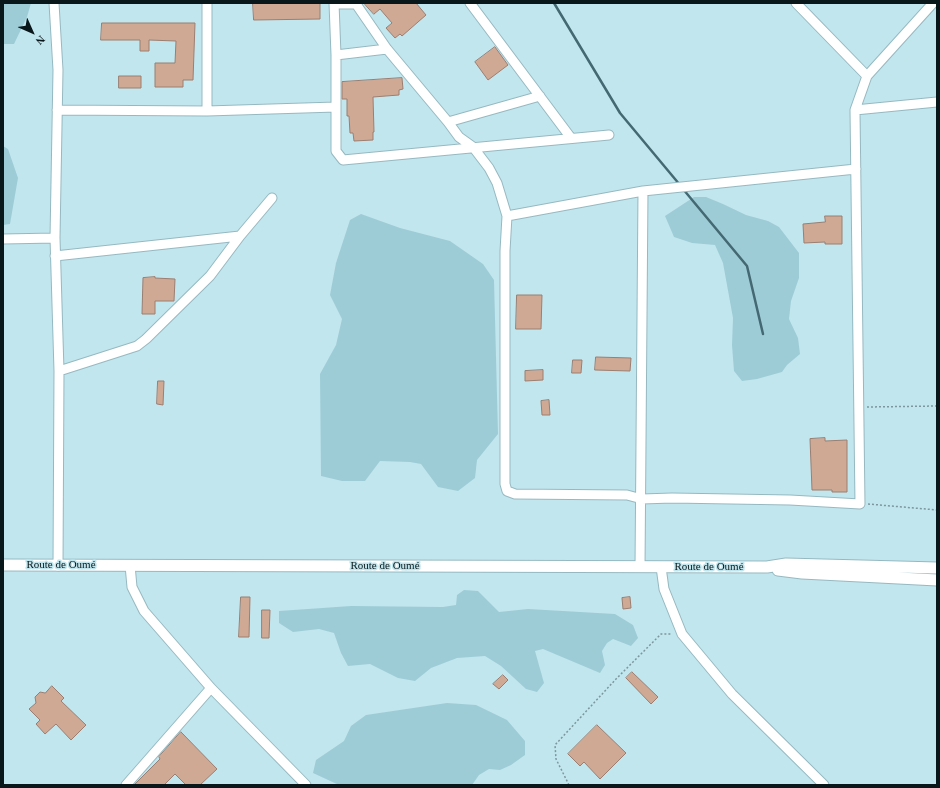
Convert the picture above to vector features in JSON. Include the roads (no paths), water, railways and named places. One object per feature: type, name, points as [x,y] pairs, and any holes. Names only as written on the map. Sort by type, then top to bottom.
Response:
[{"type":"main road","points":[[767,567],[786,564],[937,568]]},
{"type":"main road","name":"Route de Oumé","points":[[3,565],[767,567]]},
{"type":"main road","points":[[767,567],[802,573],[937,580]]},
{"type":"street","points":[[54,3],[58,70],[55,238],[59,371],[58,566]]},
{"type":"street","points":[[206,111],[207,3]]},
{"type":"street","points":[[470,3],[571,138]]},
{"type":"street","points":[[796,3],[867,76]]},
{"type":"street","points":[[609,134],[473,147],[343,160],[336,151],[336,55],[334,4],[356,4],[387,49],[448,122],[459,138],[473,147],[497,183],[507,216],[505,251],[505,484],[507,491],[515,494],[627,495],[642,499],[672,498],[782,500],[860,504],[855,110],[867,76],[933,3]]},
{"type":"street","points":[[336,55],[387,49]]},
{"type":"street","points":[[448,122],[540,96]]},
{"type":"street","points":[[855,110],[937,102]]},
{"type":"street","points":[[57,110],[206,111],[336,107]]},
{"type":"street","points":[[507,216],[643,191],[856,169]]},
{"type":"street","points":[[640,567],[642,499],[643,191]]},
{"type":"street","points":[[59,371],[137,346],[146,339],[210,276],[240,236],[272,198]]},
{"type":"street","points":[[55,256],[240,236]]},
{"type":"street","points":[[3,239],[55,238]]},
{"type":"street","points":[[130,565],[132,587],[144,611],[211,688],[300,783]]},
{"type":"street","points":[[661,567],[664,588],[682,634],[732,694],[824,785]]},
{"type":"street","points":[[126,785],[211,688]]},
{"type":"waterway","points":[[554,3],[620,113],[680,185]]},
{"type":"waterway","points":[[683,189],[747,266],[763,334]]}]
